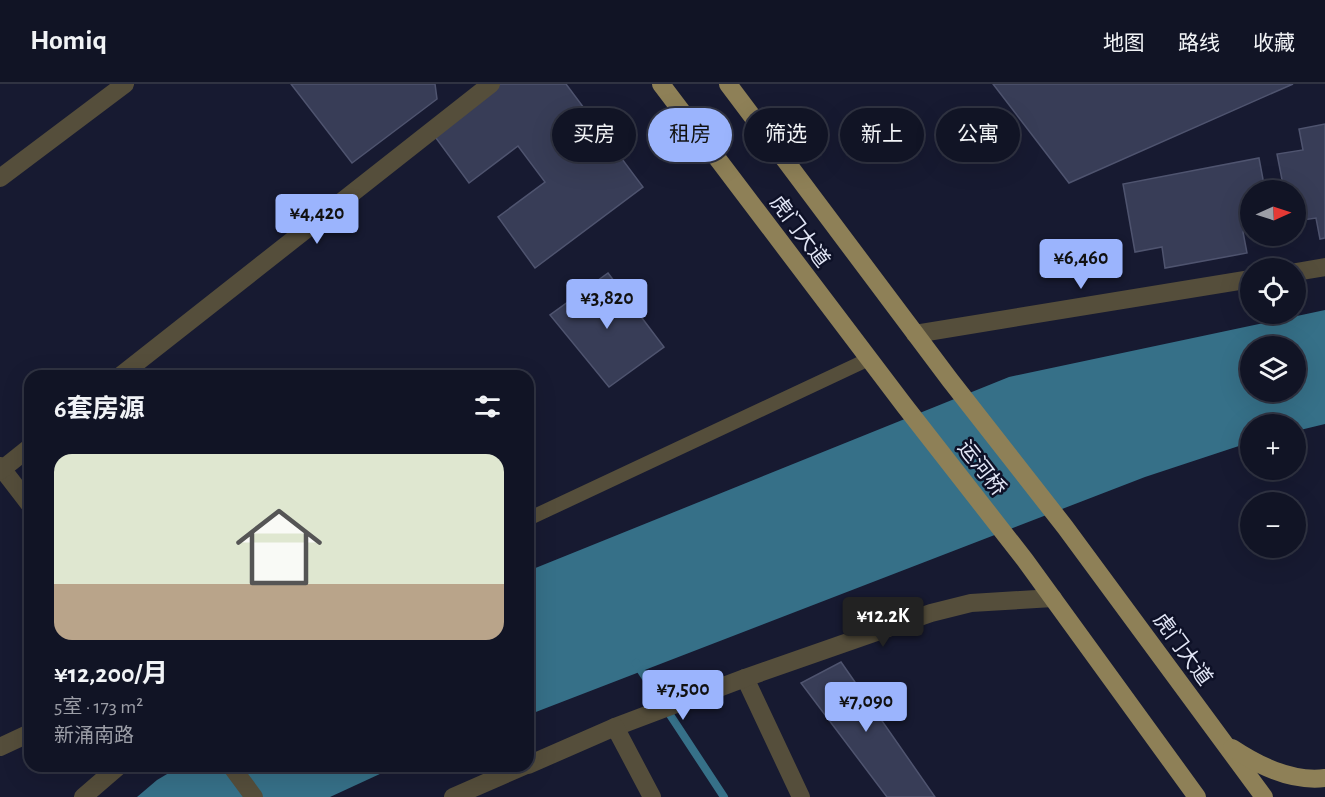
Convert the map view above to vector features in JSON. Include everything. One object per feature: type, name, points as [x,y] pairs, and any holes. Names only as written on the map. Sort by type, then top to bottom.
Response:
[{"type":"main road","name":"虎门大道","points":[[661,84],[904,405]]},
{"type":"main road","name":"虎门大道","points":[[728,84],[950,380]]},
{"type":"main road","name":"运河桥","points":[[950,380],[1065,528]]},
{"type":"main road","name":"运河桥","points":[[904,405],[1053,598]]},
{"type":"main road","name":"虎门大道","points":[[1065,528],[1264,797]]},
{"type":"main road","points":[[1053,598],[1196,796]]},
{"type":"main road","points":[[1223,742],[1271,770],[1313,779],[1325,778]]},
{"type":"street","points":[[0,178],[125,84]]},
{"type":"street","points":[[128,370],[490,84]]},
{"type":"street","points":[[1306,270],[1325,267]]},
{"type":"street","points":[[915,334],[1240,281]]},
{"type":"street","points":[[24,452],[1,469],[24,498]]},
{"type":"street","points":[[534,762],[615,727],[745,678],[931,613],[971,603],[1053,598]]},
{"type":"street","points":[[745,678],[801,797]]},
{"type":"street","points":[[615,727],[652,797]]},
{"type":"street","points":[[0,747],[24,736]]},
{"type":"street","points":[[83,797],[112,772]]},
{"type":"street","points":[[235,772],[254,797]]},
{"type":"street","points":[[453,797],[510,772]]},
{"type":"lane","points":[[534,516],[869,359]]},
{"type":"water","points":[[1325,310],[1325,424],[1306,429],[1306,414],[1240,414],[1240,446],[1145,477],[534,713],[534,569],[1009,377],[1259,324],[1306,324],[1306,314]]},
{"type":"water","points":[[171,772],[384,772],[330,797],[137,797]]},
{"type":"building","points":[[291,84],[435,84],[437,99],[352,163]]},
{"type":"building","points":[[500,84],[566,84],[584,108],[552,108],[552,162],[624,162],[643,187],[535,268],[498,217],[545,182],[518,146],[469,183],[433,134]]},
{"type":"building","points":[[993,84],[1293,84],[1069,183],[1020,119],[1020,108],[1011,108]]},
{"type":"building","points":[[1325,124],[1325,238],[1320,239],[1316,218],[1306,220],[1306,180],[1282,180],[1277,154],[1303,150],[1299,129]]},
{"type":"building","points":[[1259,158],[1263,180],[1240,180],[1240,246],[1246,246],[1247,253],[1165,268],[1162,247],[1135,252],[1123,184]]},
{"type":"building","points":[[608,273],[664,347],[609,387],[550,315]]},
{"type":"building","points":[[841,662],[935,797],[887,797],[801,683]]},
{"type":"waterway","points":[[636,663],[724,797]]}]
